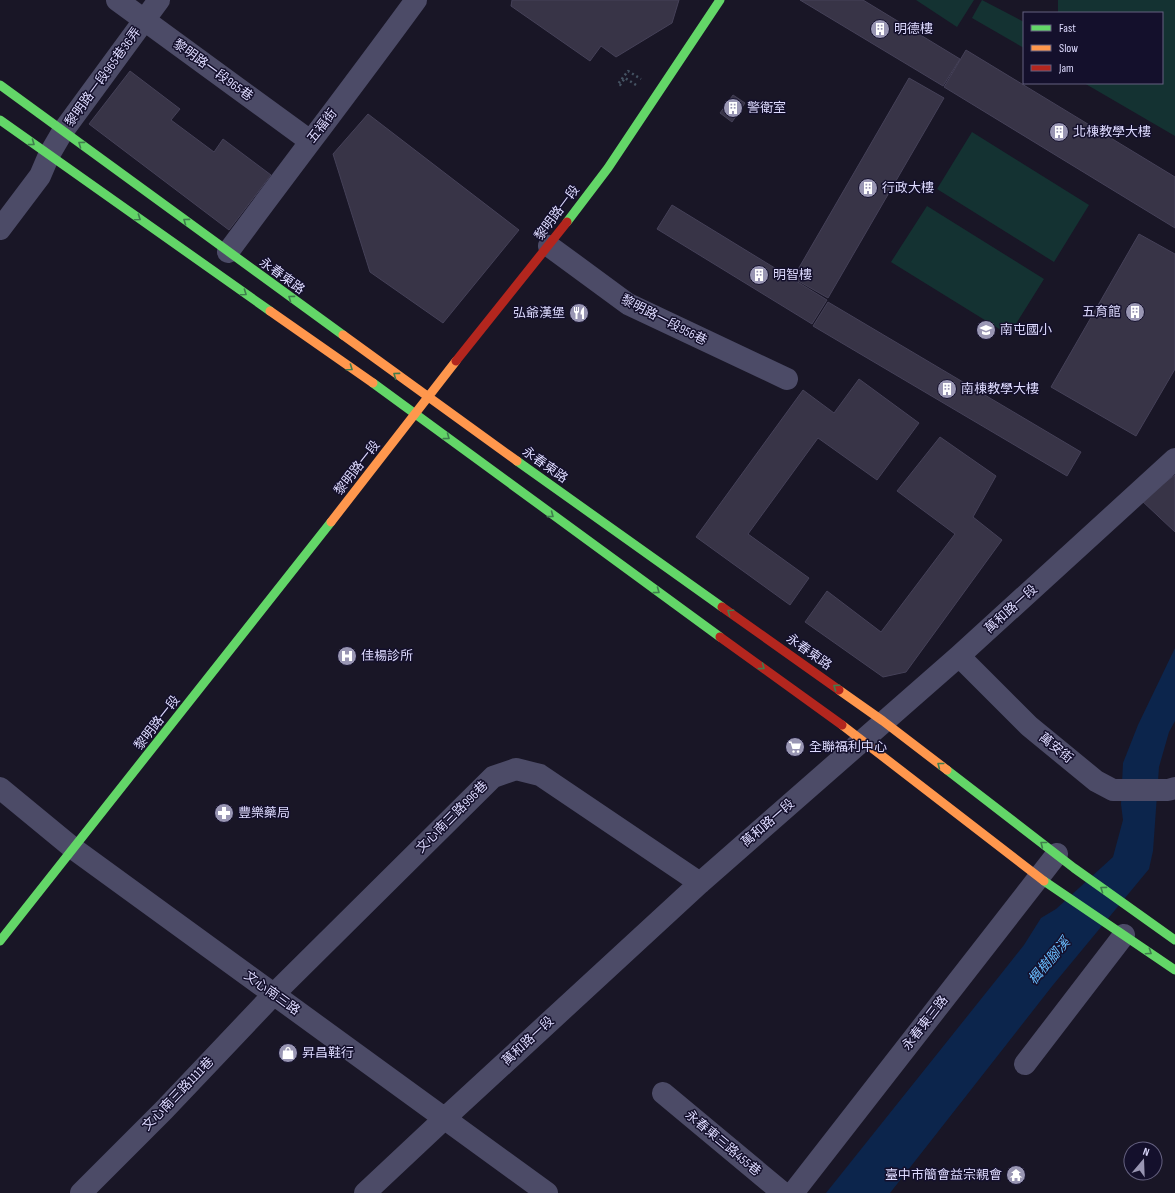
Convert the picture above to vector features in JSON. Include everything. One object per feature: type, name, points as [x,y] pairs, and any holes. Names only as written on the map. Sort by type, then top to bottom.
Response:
[{"type":"street","name":"黎明路一段965巷","points":[[117,0],[310,141]]},
{"type":"street","name":"黎明路一段965巷36弄","points":[[0,228],[40,176],[49,155],[63,131],[159,0]]},
{"type":"street","name":"五福街","points":[[228,252],[416,0]]},
{"type":"street","name":"黎明路一段","points":[[0,941],[74,849],[427,398],[549,246],[608,168],[720,0]]},
{"type":"street","name":"永春東路","points":[[0,85],[427,398],[883,721],[1074,868],[1175,940]]},
{"type":"street","points":[[0,120],[416,414],[579,535],[863,740],[1038,877],[1175,970]]},
{"type":"street","name":"黎明路一段956巷","points":[[549,246],[628,304],[787,379]]},
{"type":"street","name":"萬和路一段","points":[[365,1193],[444,1118],[700,883],[883,721],[959,656],[1175,459]]},
{"type":"street","name":"萬安街","points":[[959,656],[1029,726],[1096,781],[1113,790],[1171,789]]},
{"type":"street","name":"文心南三路996巷","points":[[274,994],[493,777],[516,769],[540,775],[700,883]]},
{"type":"street","name":"文心南三路","points":[[0,788],[74,849],[547,1193]]},
{"type":"street","name":"永春東三路","points":[[793,1193],[1056,854]]},
{"type":"street","points":[[1025,1064],[1121,932]]},
{"type":"street","name":"文心南三路1111巷","points":[[82,1193],[164,1110],[274,994]]},
{"type":"street","name":"永春東三路455巷","points":[[663,1093],[783,1193]]},
{"type":"path","points":[[625,78],[620,85],[618,84],[628,71]]},
{"type":"green space","points":[[916,0],[974,0],[957,27]]},
{"type":"green space","points":[[982,0],[1023,21],[1023,47],[972,18]]},
{"type":"green space","points":[[1058,0],[1175,0],[1175,136],[1086,84],[1163,84],[1163,12],[1058,12]]},
{"type":"green space","points":[[972,132],[1089,205],[1054,262],[937,189]]},
{"type":"green space","points":[[927,206],[1044,279],[1009,335],[891,262]]},
{"type":"water","name":"楓樹腳溪","points":[[1175,648],[1175,721],[1169,732],[1159,767],[1153,851],[1149,869],[1053,985],[890,1193],[826,1193],[1024,945],[1041,918],[1056,909],[1113,857],[1123,820],[1121,804],[1123,763],[1138,725]]},
{"type":"building","points":[[512,0],[679,0],[672,23],[616,57],[601,46],[590,61],[511,6]]},
{"type":"building","name":"明德樓","points":[[800,0],[863,0],[960,59],[943,86]]},
{"type":"building","name":"北棟教學大樓","points":[[966,50],[1175,177],[1175,228],[944,87]]},
{"type":"building","points":[[130,71],[180,109],[171,120],[214,152],[223,139],[271,175],[229,230],[89,124]]},
{"type":"building","name":"行政大樓","points":[[909,78],[944,98],[828,298],[793,278]]},
{"type":"building","name":"警衛室","points":[[733,95],[745,103],[732,122],[720,113]]},
{"type":"building","points":[[368,114],[519,230],[443,323],[370,272],[333,154]]},
{"type":"building","name":"明智樓","points":[[672,205],[827,300],[812,324],[657,229]]},
{"type":"building","name":"五育館","points":[[1139,234],[1175,254],[1175,369],[1136,436],[1051,387]]},
{"type":"building","name":"南棟教學大樓","points":[[828,302],[1081,452],[1067,476],[813,326]]},
{"type":"building","points":[[859,379],[919,423],[877,480],[818,438],[748,534],[809,578],[790,605],[696,537],[803,390],[834,413]]},
{"type":"building","points":[[940,437],[996,476],[973,517],[1002,540],[906,672],[883,677],[805,622],[827,591],[881,632],[955,534],[897,491]]},
{"type":"building","points":[[1175,475],[1175,532],[1141,500]]},
{"type":"traffic: fast","points":[[567,222],[608,168],[720,0]]},
{"type":"traffic: fast","points":[[0,85],[343,335]]},
{"type":"traffic: fast","points":[[0,120],[270,311]]},
{"type":"traffic: fast","points":[[373,383],[720,637]]},
{"type":"traffic: fast","points":[[517,461],[722,607]]},
{"type":"traffic: fast","points":[[0,941],[331,522]]},
{"type":"traffic: fast","points":[[947,770],[1074,868],[1175,940]]},
{"type":"traffic: fast","points":[[1044,881],[1175,970]]},
{"type":"traffic: slow","points":[[270,311],[373,383]]},
{"type":"traffic: slow","points":[[343,335],[517,461]]},
{"type":"traffic: slow","points":[[331,522],[456,361]]},
{"type":"traffic: slow","points":[[839,690],[883,721],[947,770]]},
{"type":"traffic: slow","points":[[842,725],[1044,881]]},
{"type":"traffic: jam","points":[[456,361],[567,222]]},
{"type":"traffic: jam","points":[[722,607],[839,690]]},
{"type":"traffic: jam","points":[[720,637],[842,725]]},
{"type":"place","name":"明德樓","points":[[880,29]]},
{"type":"place","name":"警衛室","points":[[733,108]]},
{"type":"place","name":"北棟教學大樓","points":[[1059,132]]},
{"type":"place","name":"行政大樓","points":[[868,188]]},
{"type":"place","name":"明智樓","points":[[759,275]]},
{"type":"place","name":"五育館","points":[[1135,312]]},
{"type":"place","name":"弘爺漢堡","points":[[579,313]]},
{"type":"place","name":"南屯國小","points":[[986,330]]},
{"type":"place","name":"南棟教學大樓","points":[[947,389]]},
{"type":"place","name":"佳楊診所","points":[[347,656]]},
{"type":"place","name":"全聯福利中心","points":[[795,747]]},
{"type":"place","name":"豐樂藥局","points":[[224,813]]},
{"type":"place","name":"昇昌鞋行","points":[[288,1053]]},
{"type":"place","name":"臺中市簡會益宗親會","points":[[1016,1175]]}]
